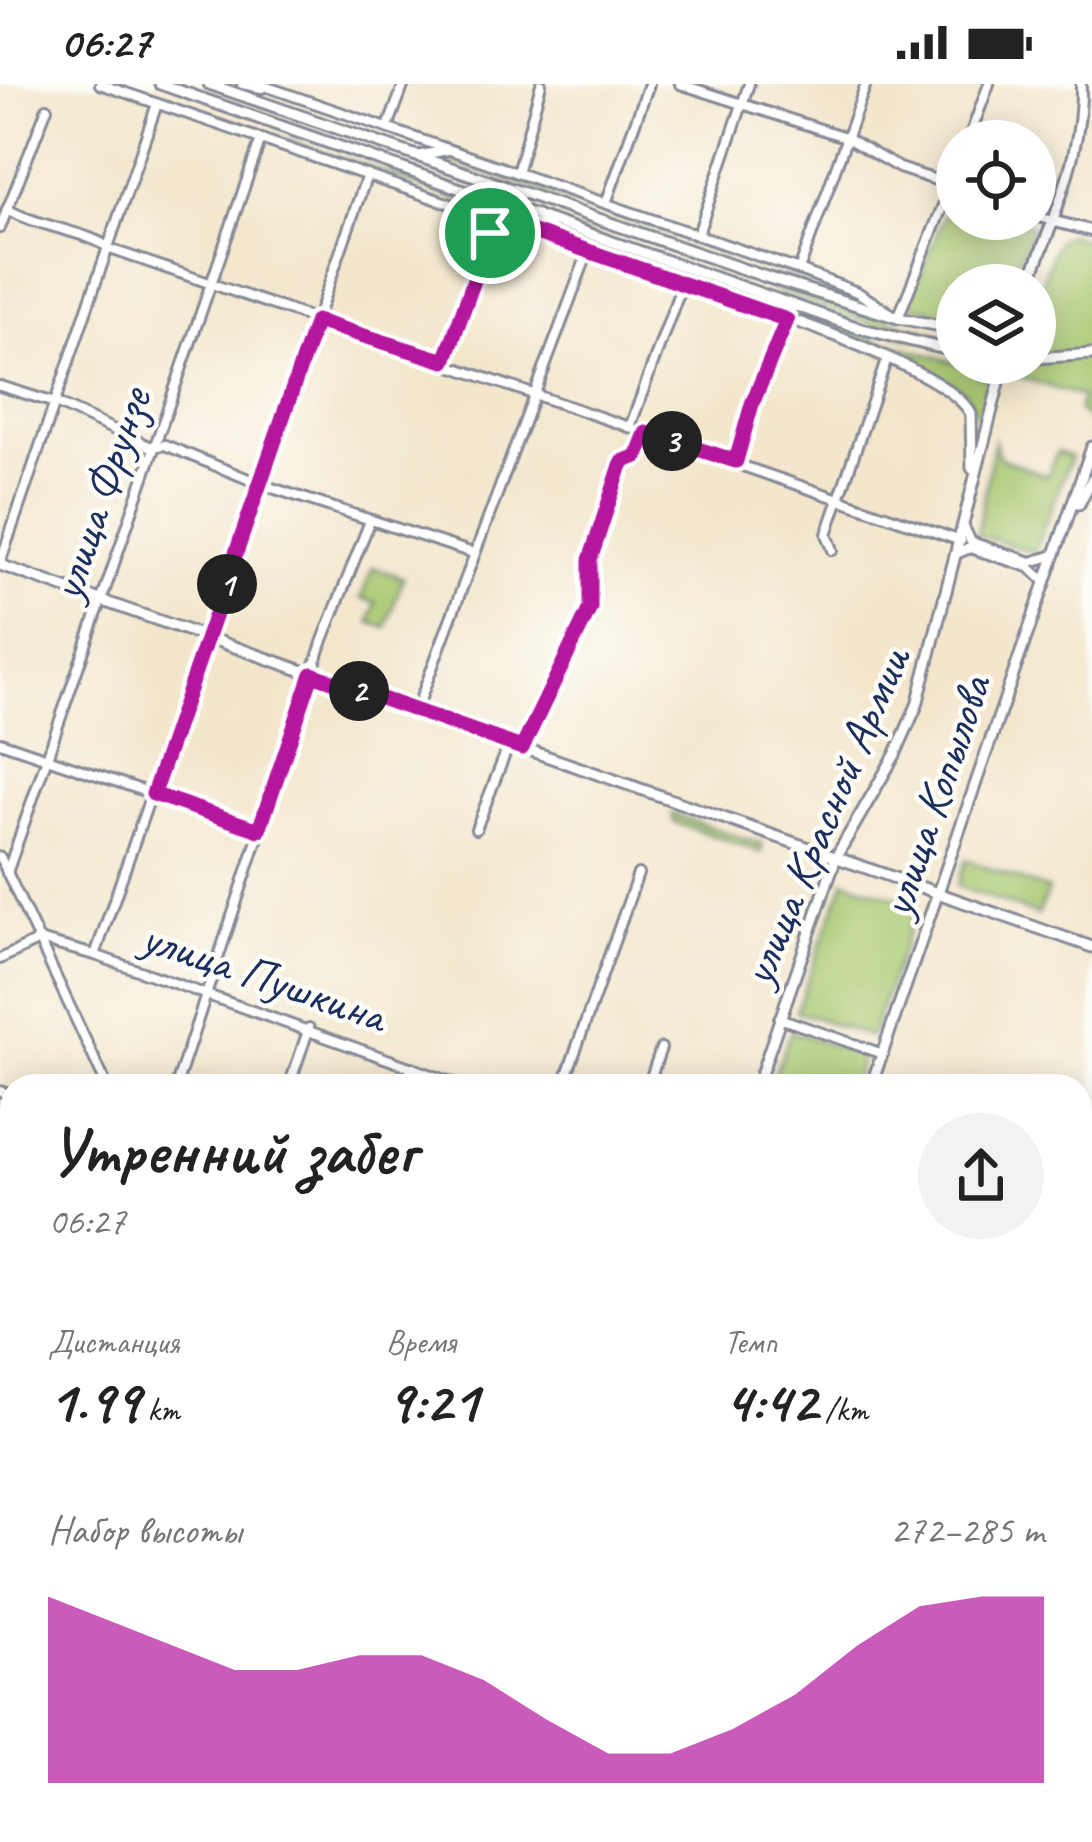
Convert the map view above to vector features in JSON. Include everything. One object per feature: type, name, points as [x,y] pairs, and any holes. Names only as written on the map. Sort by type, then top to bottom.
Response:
[{"type":"main road","points":[[160,84],[805,309],[936,346]]},
{"type":"main road","points":[[209,84],[898,318],[936,325]]},
{"type":"main road","points":[[533,211],[560,242],[787,320],[944,384],[966,403],[974,444],[968,506]]},
{"type":"main road","points":[[1056,222],[1092,231]]},
{"type":"main road","points":[[722,297],[805,309]]},
{"type":"main road","points":[[1056,357],[1092,354]]},
{"type":"main road","name":"улица Красной Армии","points":[[761,1074],[836,857],[909,727],[958,554],[999,384]]},
{"type":"main road","name":"улица Копылова","points":[[876,1074],[1092,447]]},
{"type":"main road","name":"улица Копылова","points":[[1066,530],[1092,479]]},
{"type":"main road","points":[[0,564],[1092,947]]},
{"type":"street","points":[[100,84],[560,242]]},
{"type":"street","points":[[242,84],[277,87]]},
{"type":"street","points":[[260,84],[800,270],[857,292],[898,318],[936,228]]},
{"type":"street","points":[[388,127],[404,84]]},
{"type":"street","points":[[517,172],[541,84]]},
{"type":"street","points":[[606,203],[649,84]]},
{"type":"street","points":[[680,84],[845,137],[899,168],[936,180]]},
{"type":"street","points":[[698,234],[749,84]]},
{"type":"street","points":[[800,270],[866,84]]},
{"type":"street","points":[[975,120],[988,84]]},
{"type":"street","points":[[1056,212],[1078,144],[1082,84]]},
{"type":"street","points":[[0,564],[157,104]]},
{"type":"street","points":[[0,227],[47,108]]},
{"type":"street","name":"улица Фрунзе","points":[[7,873],[261,139]]},
{"type":"street","points":[[414,157],[450,150]]},
{"type":"street","points":[[94,956],[263,485],[367,175]]},
{"type":"street","points":[[7,209],[56,232],[102,241],[110,249],[211,287],[445,361],[961,541]]},
{"type":"street","points":[[445,361],[496,219]]},
{"type":"street","points":[[416,711],[588,252]]},
{"type":"street","points":[[630,427],[682,284]]},
{"type":"street","points":[[736,461],[752,404],[787,320]]},
{"type":"street","points":[[833,550],[827,534],[886,358]]},
{"type":"street","points":[[0,386],[58,404],[152,446],[165,445],[263,485],[472,553]]},
{"type":"street","points":[[522,748],[590,608],[590,560],[622,462],[637,456],[646,433]]},
{"type":"street","points":[[180,1074],[312,674],[370,521]]},
{"type":"street","points":[[964,526],[971,542],[1031,562],[1058,553]]},
{"type":"street","points":[[958,554],[970,548],[1029,568],[1047,583]]},
{"type":"street","points":[[0,742],[259,830]]},
{"type":"street","points":[[476,829],[509,744]]},
{"type":"street","points":[[0,857],[101,1074]]},
{"type":"street","points":[[567,1074],[638,874]]},
{"type":"street","points":[[0,959],[39,940]]},
{"type":"street","name":"улица Пушкина","points":[[39,940],[208,992],[431,1074]]},
{"type":"street","points":[[779,1018],[883,1054]]},
{"type":"street","points":[[293,1074],[309,1028]]},
{"type":"street","points":[[652,1074],[662,1048]]},
{"type":"street","points":[[410,1074],[412,1067]]},
{"type":"green space","points":[[121,84],[536,222],[542,230]]},
{"type":"green space","points":[[459,158],[800,276],[834,290],[443,159]]},
{"type":"green space","points":[[550,222],[758,296],[719,290],[567,237]]},
{"type":"green space","points":[[1069,234],[1092,243],[1089,418],[1078,411],[1082,397],[1042,384],[1056,384],[1056,264],[1048,264],[1057,240]]},
{"type":"green space","points":[[936,235],[936,240],[1027,240],[1016,264],[936,264],[936,312],[909,305]]},
{"type":"green space","points":[[773,284],[936,334],[936,342],[906,337],[771,289]]},
{"type":"green space","points":[[764,307],[936,357],[934,372]]},
{"type":"green space","points":[[953,384],[990,384],[981,422],[966,392]]},
{"type":"green space","points":[[994,441],[1000,458],[1047,476],[1057,452],[1071,457],[1034,552],[977,535]]},
{"type":"green space","points":[[373,567],[403,578],[386,628],[370,622],[376,603],[361,598]]},
{"type":"green space","points":[[672,814],[763,845],[761,852],[674,822]]},
{"type":"green space","points":[[966,860],[1048,890],[1038,915],[957,886]]},
{"type":"green space","points":[[845,880],[918,905],[871,1037],[796,1011]]},
{"type":"green space","points":[[791,1031],[863,1056],[856,1074],[775,1074]]},
{"type":"route","points":[[496,219],[787,320],[752,404],[736,461],[646,433],[637,456],[622,462],[590,560],[590,608],[522,748],[312,674],[259,830],[158,797],[153,794],[316,321],[445,361],[490,233],[496,219]]}]
